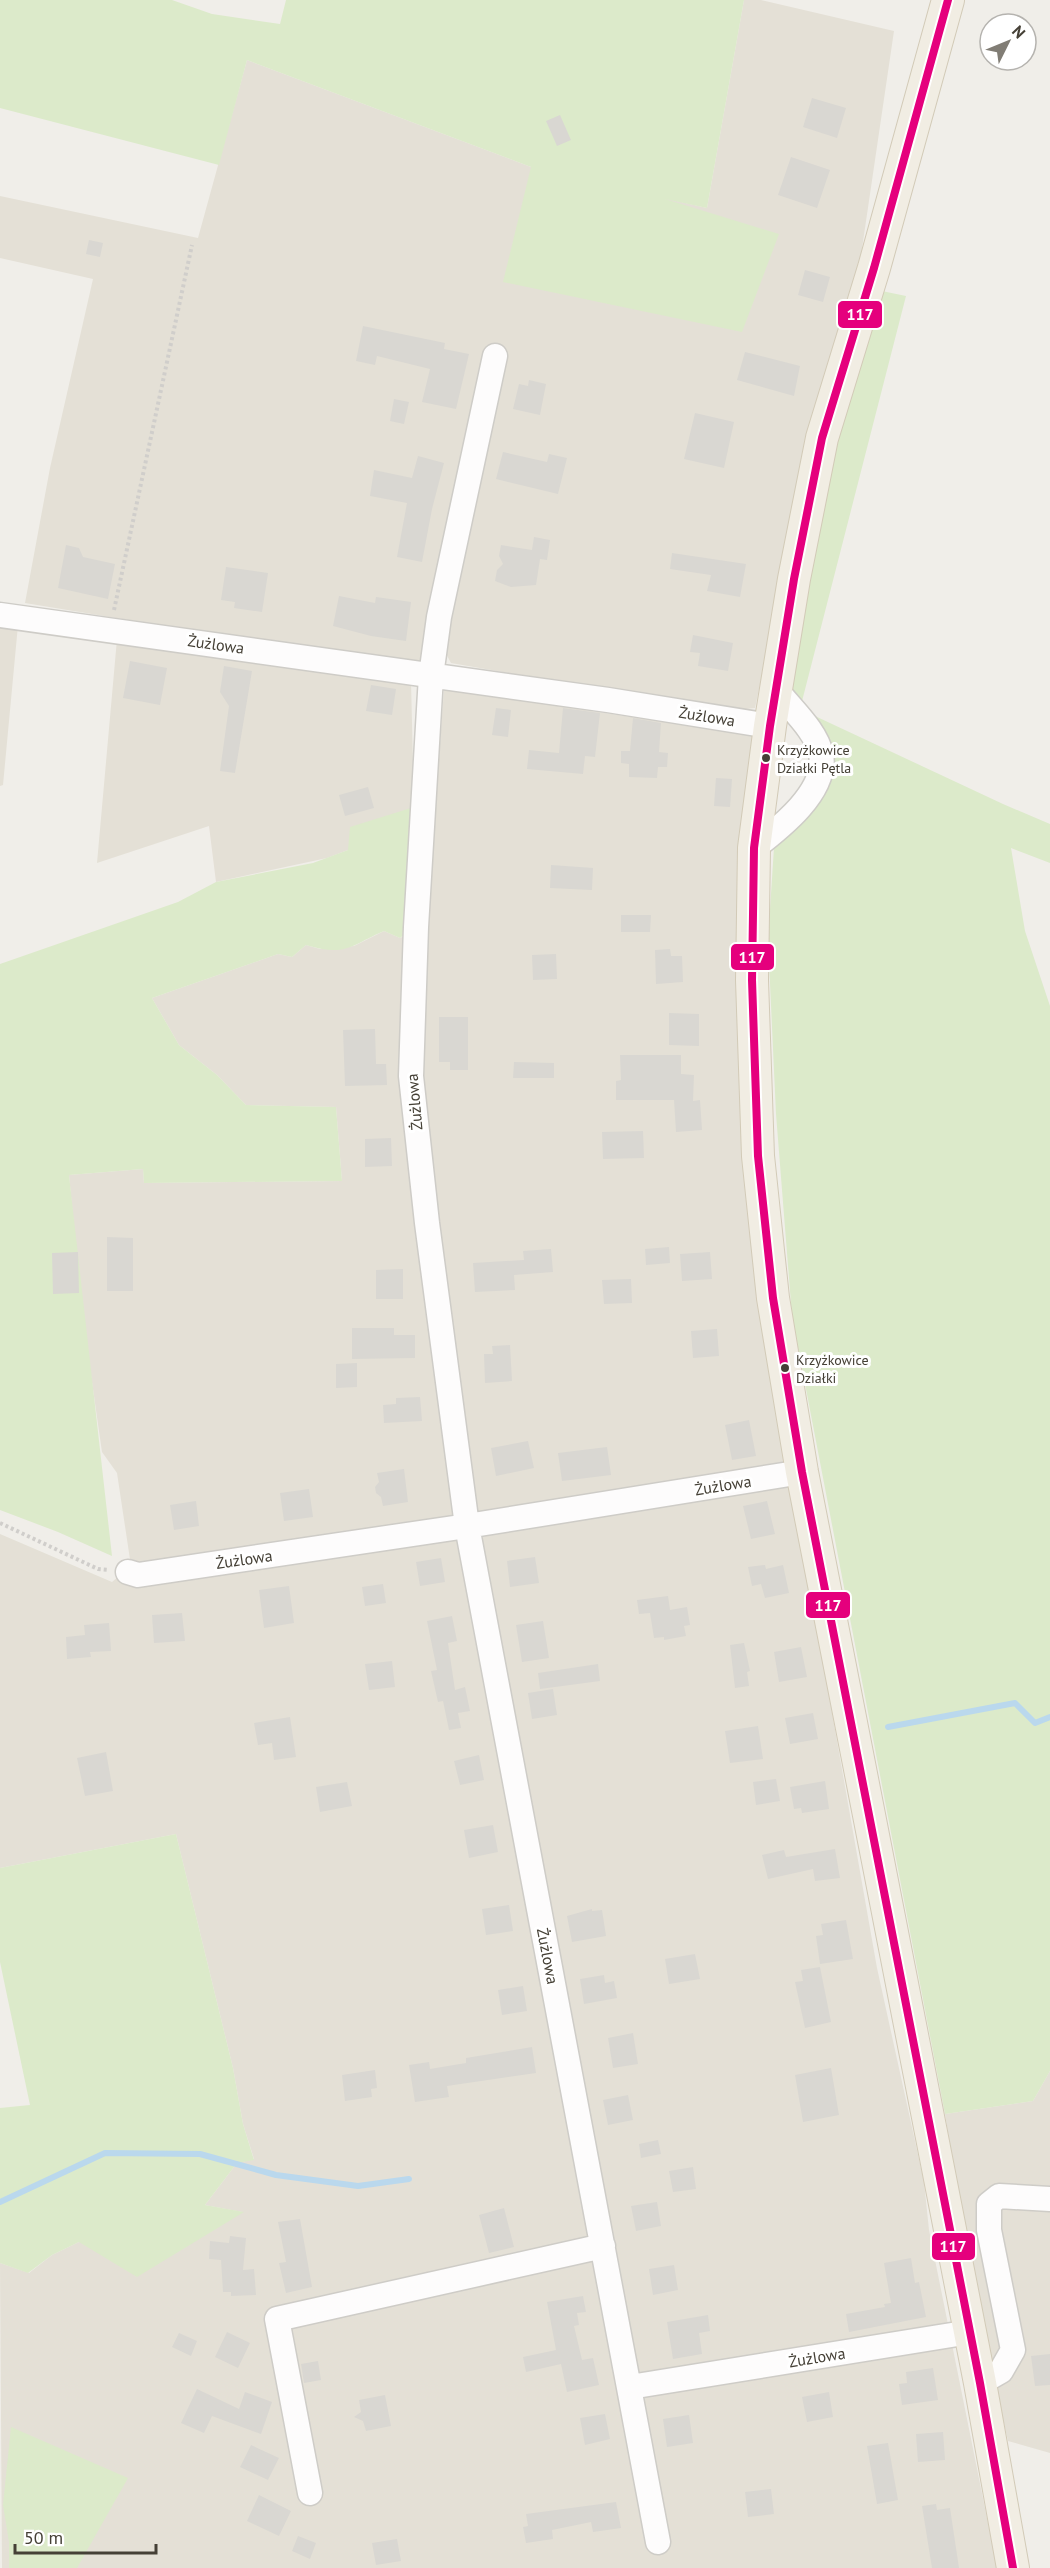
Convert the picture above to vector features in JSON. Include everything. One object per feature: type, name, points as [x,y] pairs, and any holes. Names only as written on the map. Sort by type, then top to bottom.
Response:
[{"type":"main road","points":[[948,0],[874,268],[822,438],[776,689],[754,848],[752,980],[758,1156],[773,1298],[784,1371],[980,2384],[1013,2568]]},
{"type":"street","name":"Żużlowa","points":[[495,356],[439,617],[431,676],[416,927],[411,1076],[427,1223],[467,1526],[630,2387],[643,2472],[658,2542]]},
{"type":"street","name":"Żużlowa","points":[[0,615],[608,700],[770,726]]},
{"type":"street","points":[[754,848],[799,808],[819,781],[821,755],[814,738],[776,689]]},
{"type":"street","name":"Żużlowa","points":[[128,1572],[138,1575],[467,1526],[802,1472]]},
{"type":"street","points":[[980,2384],[1001,2371],[1012,2350],[989,2229],[988,2204],[999,2196],[1050,2199]]},
{"type":"street","points":[[310,2493],[277,2319],[603,2246]]},
{"type":"street","name":"Żużlowa","points":[[630,2387],[970,2332]]},
{"type":"path","points":[[110,629],[192,245]]},
{"type":"path","points":[[0,1523],[98,1569],[128,1572]]},
{"type":"shaded area","points":[[744,0],[761,0],[894,31],[860,262],[818,406],[755,708],[725,711],[451,663],[444,650],[503,350],[487,345],[420,668],[25,603],[50,468],[93,279],[0,258],[0,196],[198,238],[247,60],[531,167],[707,208]]},
{"type":"shaded area","points":[[0,622],[18,625],[3,785],[0,786]]},
{"type":"shaded area","points":[[117,639],[411,681],[414,807],[348,850],[327,858],[216,882],[209,826],[97,863]]},
{"type":"shaded area","points":[[444,689],[758,736],[735,958],[747,1162],[766,1338],[877,1968],[924,2182],[929,2230],[997,2568],[2,2568],[0,2263],[29,2273],[52,2255],[79,2242],[242,2212],[205,2205],[237,2163],[254,2159],[243,2124],[233,2068],[176,1834],[0,1868],[0,1534],[112,1582],[131,1566],[117,1473],[102,1452],[82,1312],[69,1175],[143,1169],[144,1183],[342,1181],[336,1107],[246,1105],[217,1075],[179,1045],[152,998],[278,954],[292,957],[306,945],[320,949],[354,946],[384,931],[400,938],[427,925]]},
{"type":"shaded area","points":[[1050,2071],[1050,2453],[1008,2441],[974,2289],[945,2114],[1033,2101]]},
{"type":"green space","points":[[0,0],[172,0],[212,14],[280,24],[286,0],[744,0],[707,208],[665,199],[779,234],[742,332],[503,282],[531,167],[247,60],[219,165],[0,108]]},
{"type":"green space","points":[[877,290],[906,296],[800,709],[1050,824],[1050,863],[1011,848],[1025,931],[1050,1006],[1050,2071],[1033,2101],[945,2114],[792,1316],[776,1114],[768,940],[775,832],[821,754],[785,700],[832,445]]},
{"type":"green space","points":[[414,807],[411,929],[400,938],[384,931],[339,950],[306,945],[292,957],[278,954],[152,998],[179,1045],[217,1075],[246,1105],[336,1107],[342,1181],[144,1183],[143,1169],[69,1175],[112,1556],[0,1510],[0,964],[178,902],[216,882],[313,863],[348,850],[350,827]]},
{"type":"green space","points":[[176,1834],[233,2068],[243,2124],[254,2160],[237,2163],[205,2205],[244,2212],[137,2277],[79,2242],[52,2255],[28,2273],[0,2263],[0,2108],[30,2105],[0,1962],[0,1868]]},
{"type":"green space","points":[[11,2427],[128,2478],[77,2568],[9,2568],[9,2542],[3,2505]]},
{"type":"building","points":[[812,98],[846,108],[837,138],[803,127]]},
{"type":"building","points":[[560,115],[571,140],[557,146],[546,121]]},
{"type":"building","points":[[791,157],[830,170],[817,208],[778,195]]},
{"type":"building","points":[[89,240],[103,243],[100,257],[86,254]]},
{"type":"building","points":[[805,270],[830,277],[823,302],[798,295]]},
{"type":"building","points":[[363,326],[445,343],[444,349],[469,354],[456,409],[422,402],[430,369],[377,356],[375,365],[356,361]]},
{"type":"building","points":[[745,352],[800,366],[794,396],[737,380]]},
{"type":"building","points":[[529,380],[546,384],[540,415],[513,409],[519,384],[528,386]]},
{"type":"building","points":[[394,399],[409,402],[404,424],[390,421]]},
{"type":"building","points":[[695,413],[734,422],[724,468],[684,459]]},
{"type":"building","points":[[503,452],[547,462],[549,454],[567,458],[558,494],[496,479]]},
{"type":"building","points":[[418,456],[444,463],[422,562],[397,557],[407,503],[370,496],[374,470],[412,478]]},
{"type":"building","points":[[534,537],[550,540],[547,560],[540,559],[536,585],[511,587],[495,581],[497,570],[503,564],[499,556],[501,545],[532,550]]},
{"type":"building","points":[[66,545],[79,548],[83,557],[115,564],[108,599],[58,588]]},
{"type":"building","points":[[672,553],[746,564],[740,597],[707,591],[711,575],[670,569]]},
{"type":"building","points":[[226,567],[268,573],[262,612],[234,608],[235,602],[221,600]]},
{"type":"building","points":[[339,596],[375,603],[376,597],[411,602],[406,641],[371,636],[333,626]]},
{"type":"building","points":[[693,635],[733,643],[728,671],[698,666],[700,653],[690,652]]},
{"type":"building","points":[[130,661],[167,668],[160,705],[123,698]]},
{"type":"building","points":[[224,666],[252,671],[235,773],[220,771],[229,706],[220,692]]},
{"type":"building","points":[[371,685],[396,689],[392,715],[366,711]]},
{"type":"building","points":[[496,708],[511,710],[508,737],[492,735]]},
{"type":"building","points":[[563,708],[600,713],[595,757],[585,756],[583,774],[527,769],[529,750],[559,753]]},
{"type":"building","points":[[633,718],[661,723],[659,752],[668,753],[667,767],[658,767],[657,778],[629,777],[629,764],[621,763],[621,751],[630,751]]},
{"type":"building","points":[[716,778],[732,779],[730,807],[714,806]]},
{"type":"building","points":[[368,787],[374,808],[345,816],[339,795]]},
{"type":"building","points":[[551,865],[593,868],[592,890],[550,888]]},
{"type":"building","points":[[621,915],[651,915],[650,932],[621,932]]},
{"type":"building","points":[[670,949],[671,956],[682,956],[683,982],[656,984],[655,950]]},
{"type":"building","points":[[556,954],[557,979],[533,980],[532,955]]},
{"type":"building","points":[[669,1013],[699,1014],[699,1046],[669,1045]]},
{"type":"building","points":[[439,1017],[468,1017],[468,1070],[450,1070],[450,1062],[439,1062]]},
{"type":"building","points":[[375,1029],[376,1064],[386,1064],[387,1085],[345,1086],[343,1030]]},
{"type":"building","points":[[620,1055],[681,1055],[681,1074],[694,1075],[693,1101],[700,1100],[702,1130],[676,1132],[674,1100],[616,1100],[616,1081],[621,1080]]},
{"type":"building","points":[[514,1062],[554,1063],[554,1078],[513,1078]]},
{"type":"building","points":[[643,1131],[644,1158],[603,1159],[602,1132]]},
{"type":"building","points":[[391,1138],[392,1166],[365,1167],[365,1139]]},
{"type":"building","points":[[107,1237],[133,1238],[133,1291],[107,1291]]},
{"type":"building","points":[[669,1247],[670,1263],[646,1265],[645,1249]]},
{"type":"building","points":[[551,1249],[553,1272],[514,1275],[515,1290],[475,1292],[473,1263],[524,1260],[523,1251]]},
{"type":"building","points":[[78,1252],[79,1293],[53,1294],[52,1253]]},
{"type":"building","points":[[710,1252],[712,1279],[682,1281],[680,1254]]},
{"type":"building","points":[[403,1269],[403,1299],[376,1299],[376,1270]]},
{"type":"building","points":[[631,1279],[632,1303],[604,1304],[602,1280]]},
{"type":"building","points":[[352,1328],[394,1328],[394,1335],[415,1335],[415,1358],[352,1359]]},
{"type":"building","points":[[717,1329],[719,1356],[693,1358],[691,1331]]},
{"type":"building","points":[[510,1345],[512,1381],[485,1383],[484,1354],[493,1354],[492,1346]]},
{"type":"building","points":[[357,1363],[357,1387],[336,1388],[336,1364]]},
{"type":"building","points":[[420,1397],[422,1421],[384,1423],[383,1405],[396,1404],[396,1398]]},
{"type":"building","points":[[749,1420],[756,1456],[732,1460],[725,1425]]},
{"type":"building","points":[[528,1441],[534,1468],[496,1476],[491,1448]]},
{"type":"building","points":[[607,1447],[611,1475],[562,1481],[558,1453]]},
{"type":"building","points":[[404,1469],[408,1502],[383,1506],[381,1497],[376,1493],[375,1487],[379,1482],[377,1473]]},
{"type":"building","points":[[309,1489],[313,1517],[284,1521],[280,1493]]},
{"type":"building","points":[[196,1501],[199,1526],[174,1530],[170,1505]]},
{"type":"building","points":[[767,1501],[775,1534],[751,1539],[743,1506]]},
{"type":"building","points":[[535,1557],[539,1583],[510,1587],[507,1561]]},
{"type":"building","points":[[441,1558],[445,1582],[420,1586],[416,1562]]},
{"type":"building","points":[[765,1565],[766,1569],[783,1565],[789,1593],[765,1598],[761,1584],[752,1586],[748,1567]]},
{"type":"building","points":[[383,1584],[386,1603],[365,1606],[362,1587]]},
{"type":"building","points":[[289,1586],[294,1623],[264,1628],[259,1590]]},
{"type":"building","points":[[668,1596],[670,1610],[687,1607],[690,1625],[684,1626],[686,1636],[664,1640],[664,1637],[654,1638],[650,1613],[639,1614],[637,1600]]},
{"type":"building","points":[[182,1613],[185,1641],[154,1643],[152,1615]]},
{"type":"building","points":[[452,1616],[457,1641],[448,1643],[455,1690],[465,1687],[470,1711],[458,1713],[461,1728],[449,1730],[443,1701],[438,1702],[431,1671],[437,1670],[427,1621]]},
{"type":"building","points":[[543,1621],[549,1658],[522,1662],[516,1625]]},
{"type":"building","points":[[109,1623],[111,1651],[90,1652],[91,1657],[67,1659],[66,1637],[85,1635],[84,1625]]},
{"type":"building","points":[[744,1643],[750,1671],[747,1672],[749,1686],[735,1688],[730,1645]]},
{"type":"building","points":[[801,1647],[807,1677],[779,1682],[774,1652]]},
{"type":"building","points":[[392,1661],[395,1687],[369,1690],[365,1664]]},
{"type":"building","points":[[598,1664],[600,1681],[540,1689],[538,1673]]},
{"type":"building","points":[[553,1689],[557,1715],[532,1719],[528,1693]]},
{"type":"building","points":[[813,1713],[818,1739],[790,1744],[785,1718]]},
{"type":"building","points":[[290,1717],[296,1757],[274,1760],[272,1743],[258,1745],[254,1723]]},
{"type":"building","points":[[758,1726],[763,1759],[730,1763],[725,1731]]},
{"type":"building","points":[[106,1752],[113,1791],[85,1796],[77,1758]]},
{"type":"building","points":[[479,1755],[484,1780],[460,1785],[454,1761]]},
{"type":"building","points":[[776,1779],[780,1801],[756,1805],[753,1782]]},
{"type":"building","points":[[825,1781],[829,1809],[802,1813],[801,1808],[794,1809],[790,1787]]},
{"type":"building","points":[[347,1782],[352,1806],[320,1812],[316,1787]]},
{"type":"building","points":[[493,1825],[498,1852],[469,1858],[464,1830]]},
{"type":"building","points":[[835,1849],[840,1878],[815,1881],[813,1869],[768,1879],[762,1855],[784,1850],[786,1857]]},
{"type":"building","points":[[509,1905],[513,1931],[486,1935],[482,1909]]},
{"type":"building","points":[[592,1909],[592,1911],[602,1910],[606,1936],[572,1942],[567,1916]]},
{"type":"building","points":[[846,1920],[853,1959],[820,1964],[816,1936],[823,1935],[821,1924]]},
{"type":"building","points":[[695,1954],[700,1979],[669,1984],[665,1959]]},
{"type":"building","points":[[820,1967],[831,2022],[805,2028],[795,1982],[803,1981],[801,1970]]},
{"type":"building","points":[[604,1975],[605,1983],[614,1981],[617,1998],[584,2004],[580,1979]]},
{"type":"building","points":[[523,1986],[527,2011],[502,2015],[498,1990]]},
{"type":"building","points":[[633,2033],[638,2064],[613,2068],[608,2038]]},
{"type":"building","points":[[532,2047],[536,2073],[447,2086],[449,2097],[415,2102],[409,2065],[429,2062],[430,2069],[466,2063],[466,2058]]},
{"type":"building","points":[[831,2068],[839,2115],[803,2122],[795,2075]]},
{"type":"building","points":[[375,2070],[377,2088],[371,2089],[372,2097],[345,2101],[342,2075]]},
{"type":"building","points":[[628,2095],[633,2120],[608,2125],[603,2100]]},
{"type":"building","points":[[658,2140],[661,2154],[641,2158],[639,2144]]},
{"type":"building","points":[[693,2167],[696,2189],[673,2192],[669,2171]]},
{"type":"building","points":[[657,2202],[661,2226],[636,2231],[631,2206]]},
{"type":"building","points":[[504,2208],[514,2247],[489,2253],[479,2215]]},
{"type":"building","points":[[300,2219],[312,2287],[286,2293],[279,2263],[286,2262],[278,2222]]},
{"type":"building","points":[[230,2236],[246,2238],[243,2270],[254,2269],[256,2295],[231,2296],[231,2292],[223,2292],[221,2260],[209,2259],[210,2241],[229,2243]]},
{"type":"building","points":[[911,2258],[915,2283],[919,2282],[926,2317],[849,2332],[846,2314],[885,2307],[884,2304],[891,2303],[884,2263]]},
{"type":"building","points":[[674,2265],[678,2290],[653,2295],[649,2269]]},
{"type":"building","points":[[583,2296],[586,2312],[577,2313],[579,2325],[574,2326],[582,2360],[593,2358],[599,2385],[567,2392],[561,2364],[526,2372],[523,2357],[556,2350],[547,2302]]},
{"type":"building","points":[[708,2315],[710,2331],[699,2333],[702,2354],[673,2359],[667,2322]]},
{"type":"building","points":[[227,2332],[250,2343],[238,2368],[215,2357]]},
{"type":"building","points":[[179,2333],[197,2341],[191,2356],[172,2347]]},
{"type":"building","points":[[1050,2354],[1050,2385],[1035,2386],[1031,2356]]},
{"type":"building","points":[[318,2361],[321,2380],[304,2383],[301,2364]]},
{"type":"building","points":[[933,2368],[938,2400],[902,2405],[899,2384],[907,2383],[906,2372]]},
{"type":"building","points":[[197,2389],[239,2409],[245,2392],[272,2402],[261,2434],[212,2416],[204,2433],[181,2423]]},
{"type":"building","points":[[829,2392],[833,2417],[807,2422],[802,2397]]},
{"type":"building","points":[[385,2395],[391,2426],[366,2431],[363,2421],[354,2417],[361,2412],[359,2400]]},
{"type":"building","points":[[605,2414],[610,2439],[585,2445],[580,2418]]},
{"type":"building","points":[[689,2415],[693,2443],[667,2447],[663,2419]]},
{"type":"building","points":[[943,2432],[945,2460],[918,2462],[916,2434]]},
{"type":"building","points":[[888,2443],[898,2500],[877,2504],[867,2446]]},
{"type":"building","points":[[251,2445],[279,2458],[268,2480],[240,2467]]},
{"type":"building","points":[[771,2489],[774,2514],[748,2517],[745,2492]]},
{"type":"building","points":[[259,2495],[291,2511],[279,2536],[247,2521]]},
{"type":"building","points":[[616,2502],[621,2528],[593,2532],[591,2522],[552,2530],[553,2539],[526,2543],[523,2527],[528,2526],[526,2514]]},
{"type":"building","points":[[936,2504],[937,2510],[950,2508],[959,2568],[932,2568],[922,2506]]},
{"type":"building","points":[[298,2536],[316,2543],[310,2559],[292,2551]]},
{"type":"building","points":[[397,2539],[401,2561],[376,2565],[372,2543]]},
{"type":"waterway","points":[[888,1727],[1015,1703],[1035,1723],[1050,1717]]},
{"type":"waterway","points":[[0,2202],[105,2153],[200,2154],[276,2175],[358,2186],[409,2179]]},
{"type":"transit line","name":"117","points":[[948,0],[874,268],[822,438],[794,579],[770,726],[754,848],[752,980],[758,1156],[773,1298],[802,1472],[980,2383],[1013,2568]]},
{"type":"place","name":"Krzyżkowice Działki Pętla","points":[[766,758]]},
{"type":"place","name":"Krzyżkowice Działki","points":[[785,1368]]}]
